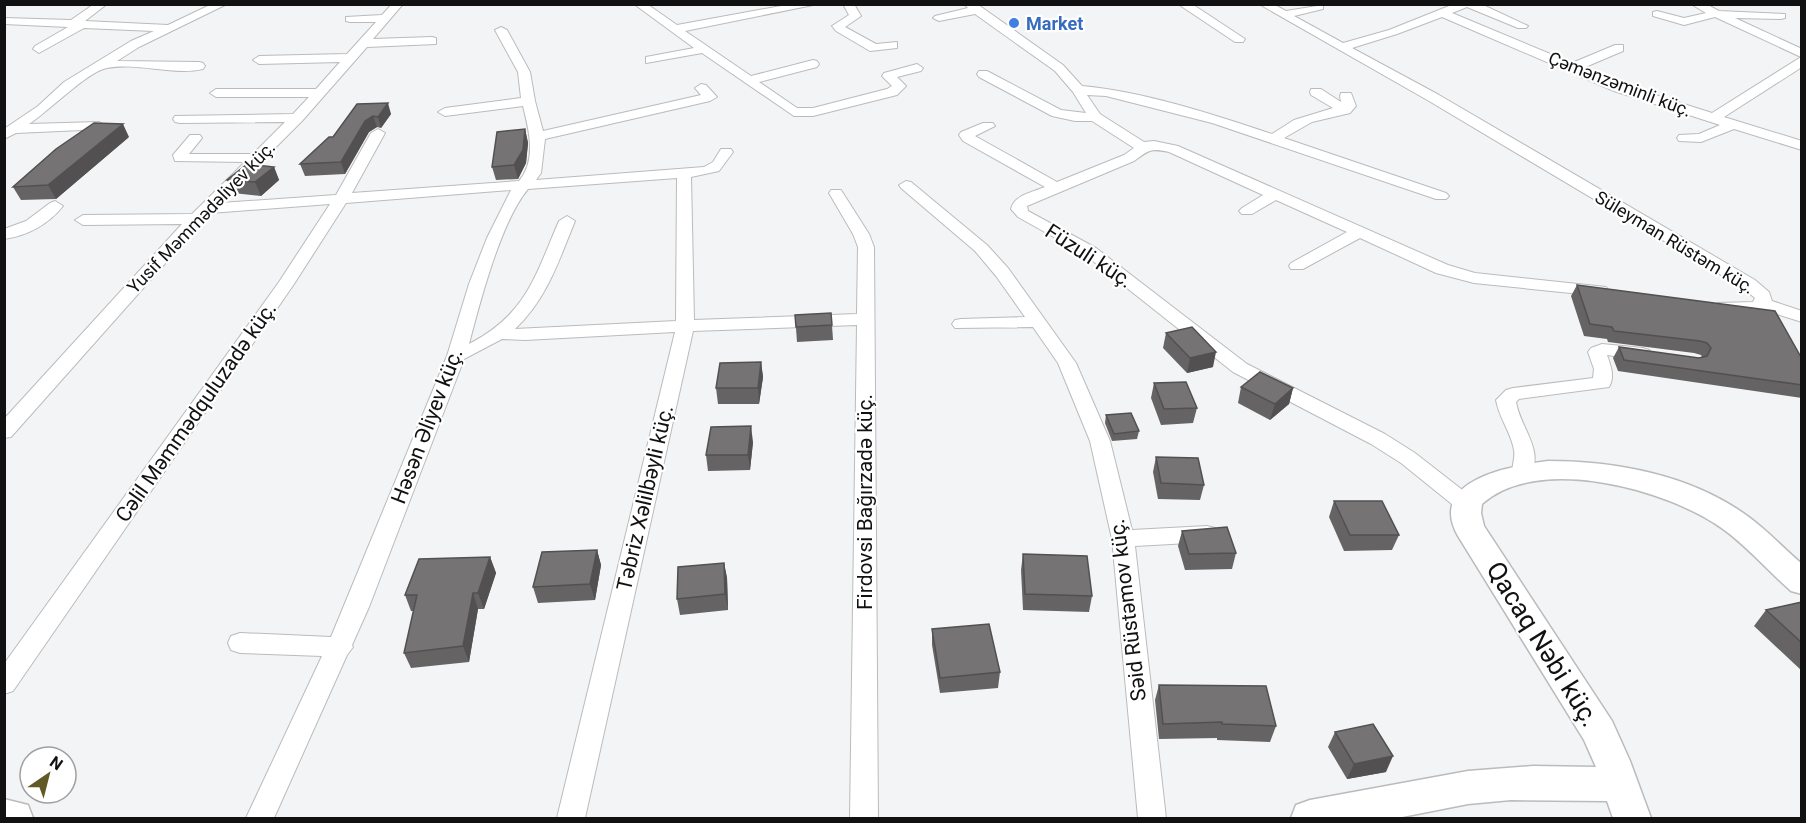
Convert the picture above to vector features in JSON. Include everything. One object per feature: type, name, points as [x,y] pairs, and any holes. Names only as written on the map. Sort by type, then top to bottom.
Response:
[{"type":"street","points":[[39,49],[102,4]]},
{"type":"street","points":[[9,132],[43,109],[69,85],[152,35],[198,17],[222,4]]},
{"type":"street","name":"Yusif Məmmədəliyev küç.","points":[[4,432],[200,214],[297,118],[366,43],[398,4]]},
{"type":"street","points":[[639,4],[751,80],[789,109],[803,113],[899,89],[900,86],[888,76],[917,68]]},
{"type":"street","points":[[848,4],[855,16],[840,24],[838,26],[840,29],[874,48],[893,45]]},
{"type":"street","points":[[1183,4],[1239,39]]},
{"type":"street","name":"Süleyman Rüstəm küç.","points":[[1263,4],[1434,98],[1749,284],[1763,296],[1764,304],[1737,308],[1704,304]]},
{"type":"street","points":[[1342,47],[1393,32],[1465,4]]},
{"type":"street","points":[[1470,4],[1522,26]]},
{"type":"street","points":[[1696,4],[1802,54]]},
{"type":"street","points":[[675,29],[809,5]]},
{"type":"street","points":[[939,18],[973,7],[1052,63],[1078,90],[1095,117],[1141,146],[1154,145],[1173,149],[1442,269],[1465,276],[1614,293]]},
{"type":"street","points":[[1285,15],[1319,7]]},
{"type":"street","name":"Çəmənzəminli küç.","points":[[1443,13],[1619,88],[1802,146]]},
{"type":"street","points":[[1657,14],[1684,22],[1715,14],[1781,16]]},
{"type":"street","points":[[350,19],[386,18]]},
{"type":"street","points":[[4,21],[167,28]]},
{"type":"street","name":"Həsən Əliyev küç.","points":[[260,819],[341,647],[456,356],[480,274],[514,196],[534,173],[538,136],[528,101],[524,72],[501,30]]},
{"type":"street","points":[[366,43],[432,41]]},
{"type":"street","points":[[1572,68],[1619,48]]},
{"type":"street","points":[[650,60],[706,49]]},
{"type":"street","points":[[259,60],[350,58]]},
{"type":"street","points":[[1713,118],[1802,61]]},
{"type":"street","points":[[104,64],[199,66]]},
{"type":"street","points":[[751,80],[813,64]]},
{"type":"street","points":[[982,74],[1057,113],[1075,117],[1095,117]]},
{"type":"street","points":[[538,136],[710,97],[701,88]]},
{"type":"street","points":[[1078,90],[1096,90],[1168,107],[1274,139],[1441,196]]},
{"type":"street","points":[[1274,139],[1293,124],[1346,103],[1316,92]]},
{"type":"street","points":[[216,93],[319,93]]},
{"type":"street","points":[[445,112],[528,101]]},
{"type":"street","points":[[180,119],[297,118]]},
{"type":"street","points":[[1684,138],[1701,138],[1733,124]]},
{"type":"street","points":[[9,132],[99,126]]},
{"type":"street","points":[[988,126],[966,135],[1056,187]]},
{"type":"street","name":"Cəlil Məmmədquluzadə küç.","points":[[4,684],[286,284],[341,199],[378,133]]},
{"type":"street","points":[[195,138],[180,158],[256,158]]},
{"type":"street","name":"Füzuli küç.","points":[[1141,146],[1141,150],[1129,158],[1023,201],[1019,209],[1034,221],[1090,251],[1240,368],[1388,445],[1466,504]]},
{"type":"street","points":[[83,220],[200,214],[341,199],[684,174],[713,169],[718,166],[726,152]]},
{"type":"street","name":"Təbriz Xəlilbəyli küç.","points":[[571,819],[685,326],[684,174]]},
{"type":"street","name":"Səid Rüstəmov küç.","points":[[906,185],[981,248],[1038,322],[1067,363],[1100,441],[1123,539],[1152,819]]},
{"type":"street","name":"Firdovsi Bağırzadə küç.","points":[[836,193],[861,234],[866,247],[864,819]]},
{"type":"street","points":[[1247,212],[1274,195]]},
{"type":"street","points":[[4,234],[14,233],[32,225],[55,206]]},
{"type":"street","points":[[456,356],[484,343],[524,310],[533,297],[567,221]]},
{"type":"street","points":[[1297,266],[1359,232]]},
{"type":"street","points":[[1764,304],[1802,316]]},
{"type":"street","points":[[498,333],[525,335],[866,319]]},
{"type":"street","points":[[961,324],[1038,322]]},
{"type":"street","points":[[1522,473],[1525,451],[1519,432],[1507,409],[1506,400],[1513,394],[1602,383],[1603,369],[1597,352],[1602,349],[1661,357]]},
{"type":"street","points":[[1466,504],[1474,494],[1488,486],[1522,473],[1573,471],[1612,474],[1647,481],[1679,491],[1735,522],[1802,582]]},
{"type":"street","name":"Qacaq Nəbi küç.","points":[[1466,504],[1464,514],[1469,528],[1599,732],[1627,802]]},
{"type":"street","points":[[1123,539],[1218,534]]},
{"type":"street","points":[[240,643],[341,647]]},
{"type":"street","name":"Qacaq Nəbi küç.","points":[[1315,818],[1446,791],[1520,782],[1627,802]]},
{"type":"street","points":[[4,817],[14,819]]},
{"type":"building","points":[[388,103],[378,117],[373,116],[365,121],[341,162],[300,164],[329,137],[333,137],[357,104]]},
{"type":"building","points":[[94,123],[123,124],[48,185],[13,187],[56,149]]},
{"type":"building","points":[[525,129],[523,150],[514,165],[492,167],[497,132]]},
{"type":"building","points":[[247,164],[274,167],[255,182],[227,180]]},
{"type":"building","points":[[1577,285],[1775,311],[1802,359],[1802,385],[1624,360],[1619,347],[1699,358],[1707,356],[1711,348],[1707,343],[1700,341],[1614,331],[1612,327],[1590,324]]},
{"type":"building","points":[[831,313],[832,325],[796,327],[795,315]]},
{"type":"building","points":[[1192,327],[1216,352],[1190,358],[1166,333]]},
{"type":"building","points":[[761,362],[758,388],[716,388],[720,363]]},
{"type":"building","points":[[1260,372],[1293,388],[1275,404],[1241,387]]},
{"type":"building","points":[[1186,382],[1197,408],[1164,409],[1154,383]]},
{"type":"building","points":[[1131,413],[1139,431],[1114,434],[1106,415]]},
{"type":"building","points":[[751,426],[748,455],[706,455],[711,427]]},
{"type":"building","points":[[1156,457],[1198,458],[1204,485],[1161,483]]},
{"type":"building","points":[[1334,501],[1382,501],[1399,535],[1350,535]]},
{"type":"building","points":[[1227,527],[1236,553],[1189,554],[1182,531]]},
{"type":"building","points":[[597,550],[590,584],[533,587],[542,552]]},
{"type":"building","points":[[1023,554],[1087,556],[1092,596],[1025,594]]},
{"type":"building","points":[[490,557],[478,593],[473,593],[463,646],[404,653],[417,595],[405,595],[419,559]]},
{"type":"building","points":[[724,563],[725,594],[677,599],[678,567]]},
{"type":"building","points":[[1802,602],[1802,643],[1766,610]]},
{"type":"building","points":[[989,624],[1000,672],[940,678],[932,629]]},
{"type":"building","points":[[1159,685],[1266,686],[1276,726],[1222,724],[1222,722],[1163,724]]},
{"type":"building","points":[[1373,724],[1393,756],[1354,764],[1335,732]]},
{"type":"place","name":"Market","points":[[1014,23]]}]
